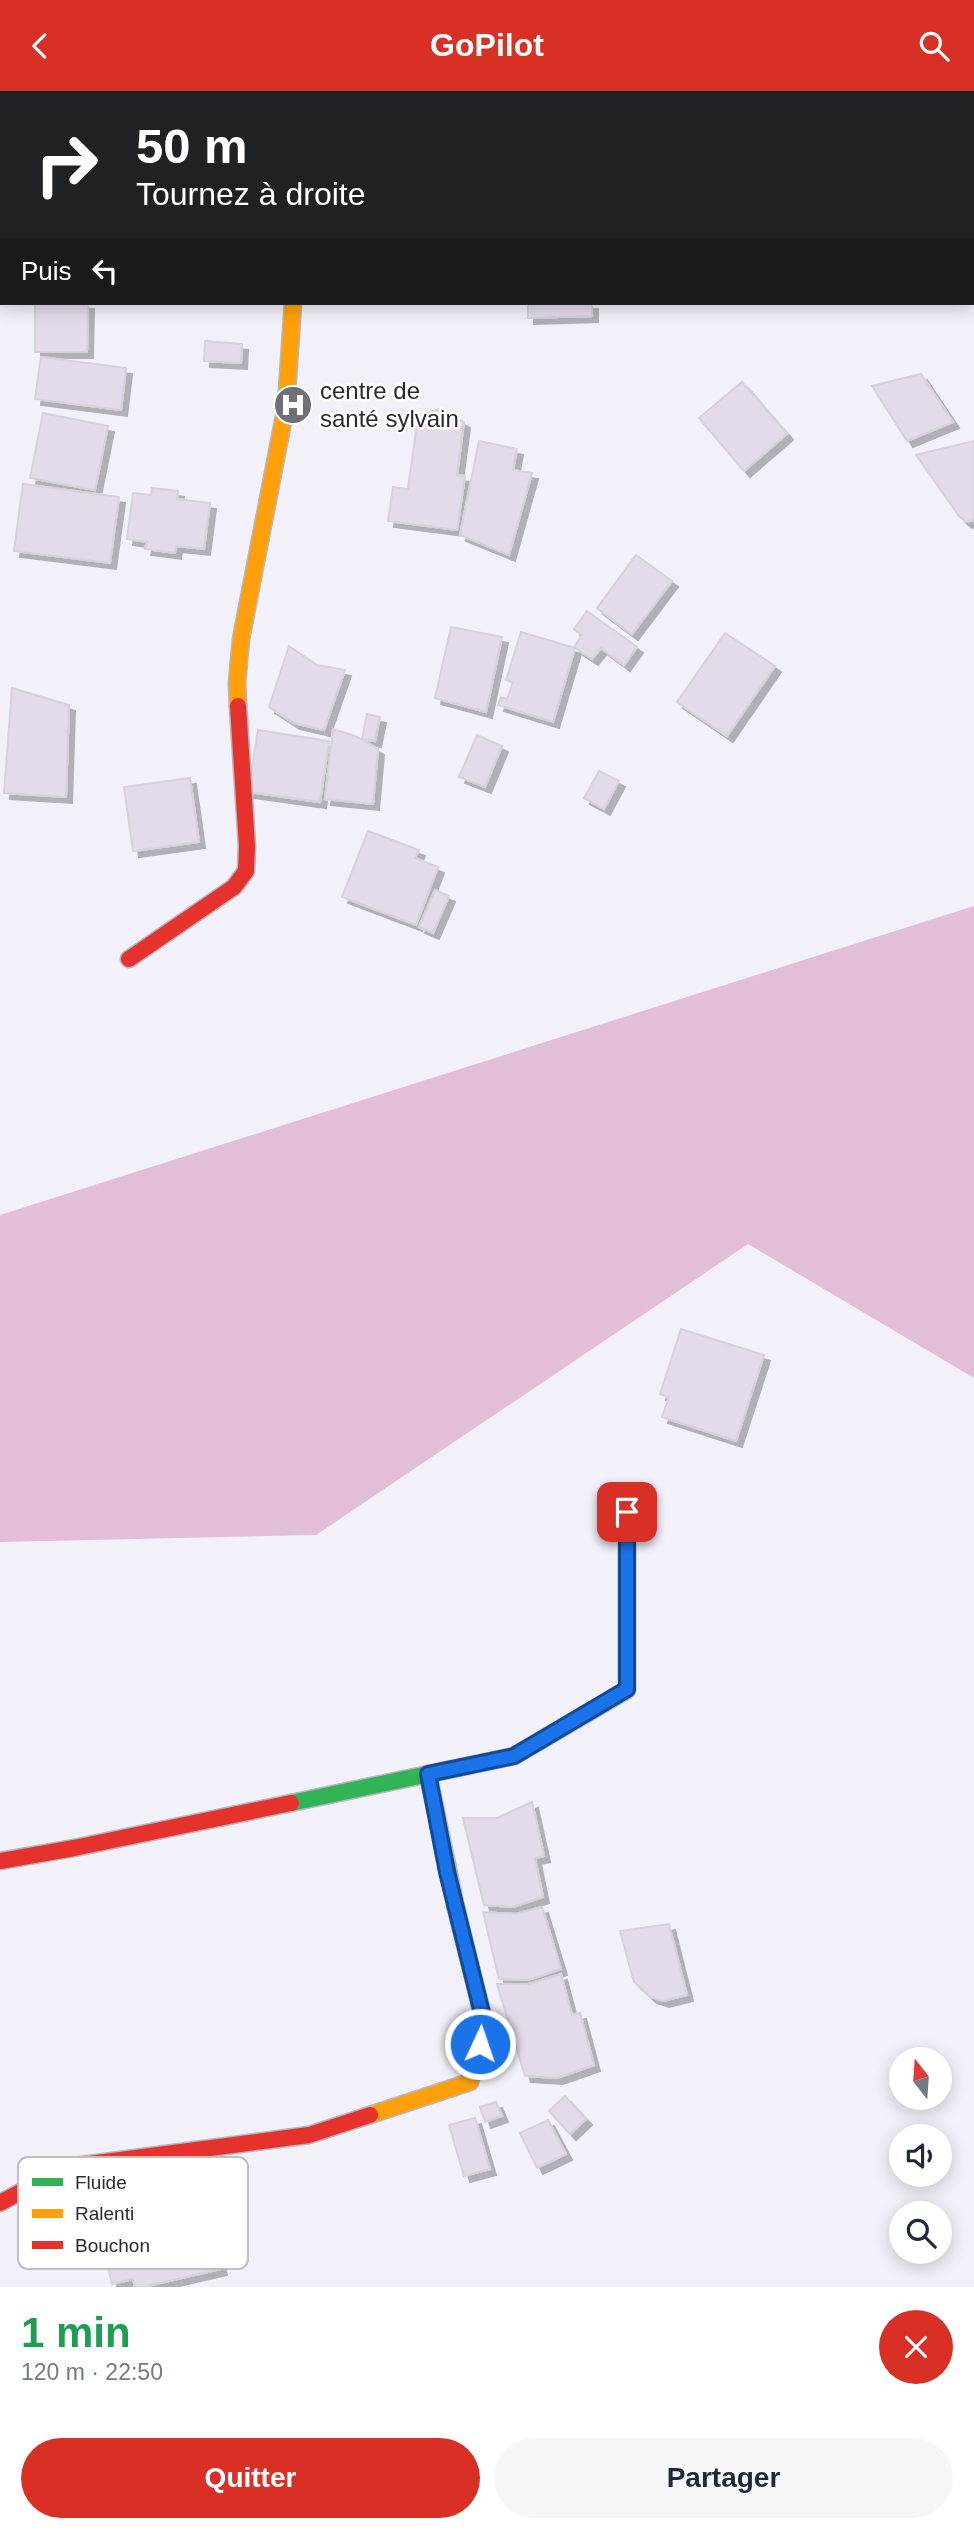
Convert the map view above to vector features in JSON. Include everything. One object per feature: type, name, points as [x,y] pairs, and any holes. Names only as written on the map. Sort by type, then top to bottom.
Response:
[{"type":"street","points":[[129,959],[234,887],[246,871],[247,846],[237,683],[241,639],[286,406],[293,305]]},
{"type":"street","points":[[0,1861],[74,1849],[514,1756],[627,1689],[627,1512]]},
{"type":"street","points":[[143,2157],[309,2135],[470,2082],[485,2025],[447,1872],[428,1774]]},
{"type":"street","points":[[0,2203],[18,2193]]},
{"type":"shaded area","points":[[974,906],[974,1378],[748,1244],[316,1535],[0,1542],[0,1215]]},
{"type":"building","points":[[35,305],[88,305],[87,352],[35,352]]},
{"type":"building","points":[[528,305],[592,305],[592,316],[528,318]]},
{"type":"building","points":[[205,341],[242,344],[241,363],[204,361]]},
{"type":"building","points":[[41,357],[126,368],[121,410],[35,399]]},
{"type":"building","points":[[921,374],[953,422],[907,441],[872,386]]},
{"type":"building","points":[[742,382],[787,434],[744,471],[699,418]]},
{"type":"building","points":[[439,409],[464,422],[457,475],[465,476],[457,530],[388,521],[393,487],[408,489],[418,416]]},
{"type":"building","points":[[43,413],[108,426],[95,490],[30,478]]},
{"type":"building","points":[[479,441],[517,449],[513,470],[532,473],[509,555],[460,535]]},
{"type":"building","points":[[974,441],[974,520],[966,522],[916,455]]},
{"type":"building","points":[[23,484],[119,497],[110,563],[14,551]]},
{"type":"building","points":[[152,488],[178,491],[177,499],[210,503],[204,549],[176,546],[175,553],[145,549],[147,542],[127,539],[133,493],[151,495]]},
{"type":"building","points":[[636,555],[672,581],[632,634],[597,608]]},
{"type":"building","points":[[587,611],[637,647],[624,665],[601,648],[592,659],[574,647],[582,635],[574,629]]},
{"type":"building","points":[[451,627],[502,637],[486,712],[435,698]]},
{"type":"building","points":[[521,632],[575,648],[553,722],[498,705],[501,697],[507,699],[513,682],[506,680]]},
{"type":"building","points":[[725,633],[775,666],[727,736],[677,702]]},
{"type":"building","points":[[289,646],[317,665],[345,670],[324,730],[294,723],[269,707]]},
{"type":"building","points":[[12,688],[69,705],[66,797],[4,793]]},
{"type":"building","points":[[367,714],[380,717],[375,741],[362,739]]},
{"type":"building","points":[[333,729],[355,736],[378,749],[373,804],[325,799]]},
{"type":"building","points":[[258,730],[329,741],[320,802],[248,792]]},
{"type":"building","points":[[477,735],[502,746],[485,787],[459,777]]},
{"type":"building","points":[[599,771],[619,781],[604,809],[584,798]]},
{"type":"building","points":[[190,778],[199,842],[133,851],[124,787]]},
{"type":"building","points":[[368,831],[419,850],[415,858],[438,867],[416,925],[342,897]]},
{"type":"building","points":[[435,890],[449,896],[433,933],[419,927]]},
{"type":"building","points":[[681,1329],[764,1355],[736,1441],[662,1417],[669,1397],[660,1394]]},
{"type":"building","points":[[532,1802],[544,1856],[535,1858],[543,1897],[513,1907],[484,1905],[463,1818],[497,1818]]},
{"type":"building","points":[[542,1907],[561,1969],[528,1980],[499,1979],[483,1912],[516,1914]]},
{"type":"building","points":[[669,1924],[687,1995],[663,2001],[651,1997],[634,1982],[620,1931]]},
{"type":"building","points":[[561,1974],[572,2015],[580,2013],[594,2065],[557,2078],[525,2076],[497,1984],[529,1984]]},
{"type":"building","points":[[565,2096],[586,2119],[570,2134],[549,2111]]},
{"type":"building","points":[[496,2102],[502,2116],[485,2122],[480,2107]]},
{"type":"building","points":[[475,2118],[490,2169],[464,2176],[449,2125]]},
{"type":"building","points":[[548,2120],[566,2154],[537,2168],[520,2133]]},
{"type":"building","points":[[108,2269],[221,2269],[143,2287],[135,2287],[133,2279],[112,2284]]},
{"type":"traffic: fast","points":[[291,1803],[514,1756],[627,1690],[627,1512]]},
{"type":"traffic: fast","points":[[428,1774],[456,1908]]},
{"type":"traffic: slow","points":[[238,706],[241,639],[286,406],[293,305]]},
{"type":"traffic: slow","points":[[370,2115],[470,2082],[485,2025],[456,1908]]},
{"type":"traffic: jam","points":[[129,959],[234,887],[246,871],[247,846],[238,706]]},
{"type":"traffic: jam","points":[[0,1861],[291,1803]]},
{"type":"traffic: jam","points":[[143,2157],[309,2135],[370,2115]]},
{"type":"traffic: jam","points":[[0,2203],[18,2193]]},
{"type":"place","name":"centre de santé sylvain","points":[[293,405]]},
{"type":"route","points":[[480,2044],[485,2025],[447,1872],[428,1774],[514,1756],[627,1689],[627,1512]]}]
